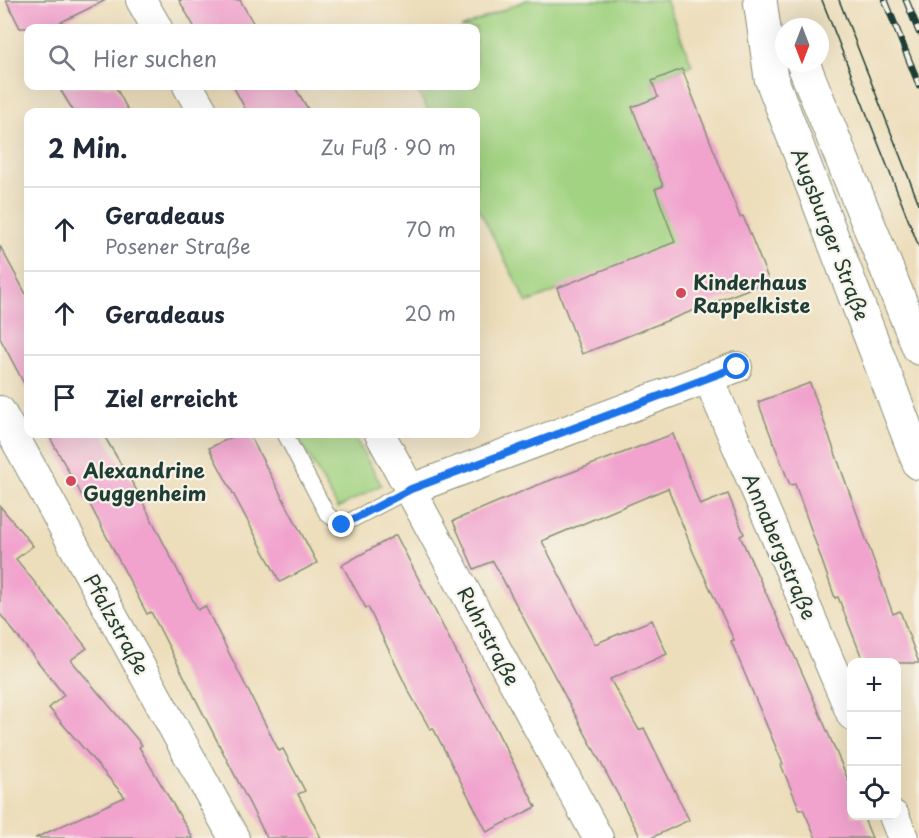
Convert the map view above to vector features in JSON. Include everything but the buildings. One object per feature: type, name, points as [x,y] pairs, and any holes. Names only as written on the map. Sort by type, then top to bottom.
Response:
[{"type":"main road","name":"Augsburger Straße","points":[[760,0],[771,78],[919,463]]},
{"type":"main road","points":[[765,0],[776,18]]},
{"type":"main road","name":"Augsburger Straße","points":[[807,72],[919,348]]},
{"type":"street","points":[[141,0],[155,24]]},
{"type":"street","points":[[190,90],[201,108]]},
{"type":"street","points":[[411,489],[737,367]]},
{"type":"street","name":"Annabergstraße","points":[[708,377],[851,712]]},
{"type":"street","name":"Pfalzstraße","points":[[0,411],[234,838]]},
{"type":"street","name":"Ruhrstraße","points":[[382,438],[597,838]]},
{"type":"street","points":[[896,820],[903,838]]},
{"type":"lane","points":[[287,438],[327,514],[342,525],[411,489]]},
{"type":"green space","points":[[526,0],[666,0],[692,65],[652,81],[658,97],[633,108],[663,186],[655,189],[666,218],[705,231],[527,303],[480,211],[480,108],[427,108],[417,90],[480,90],[480,24],[470,24]]},
{"type":"green space","points":[[298,438],[355,438],[381,485],[338,508]]},
{"type":"tram line","points":[[822,0],[919,247]]},
{"type":"tram line","points":[[839,0],[919,204]]},
{"type":"railway","points":[[885,0],[919,85]]},
{"type":"railway","points":[[906,0],[919,32]]},
{"type":"place","name":"Kinderhaus Rappelkiste","points":[[681,293]]},
{"type":"place","name":"Alexandrine Guggenheim","points":[[71,481]]},
{"type":"route","points":[[342,525],[411,489],[737,367]]}]
